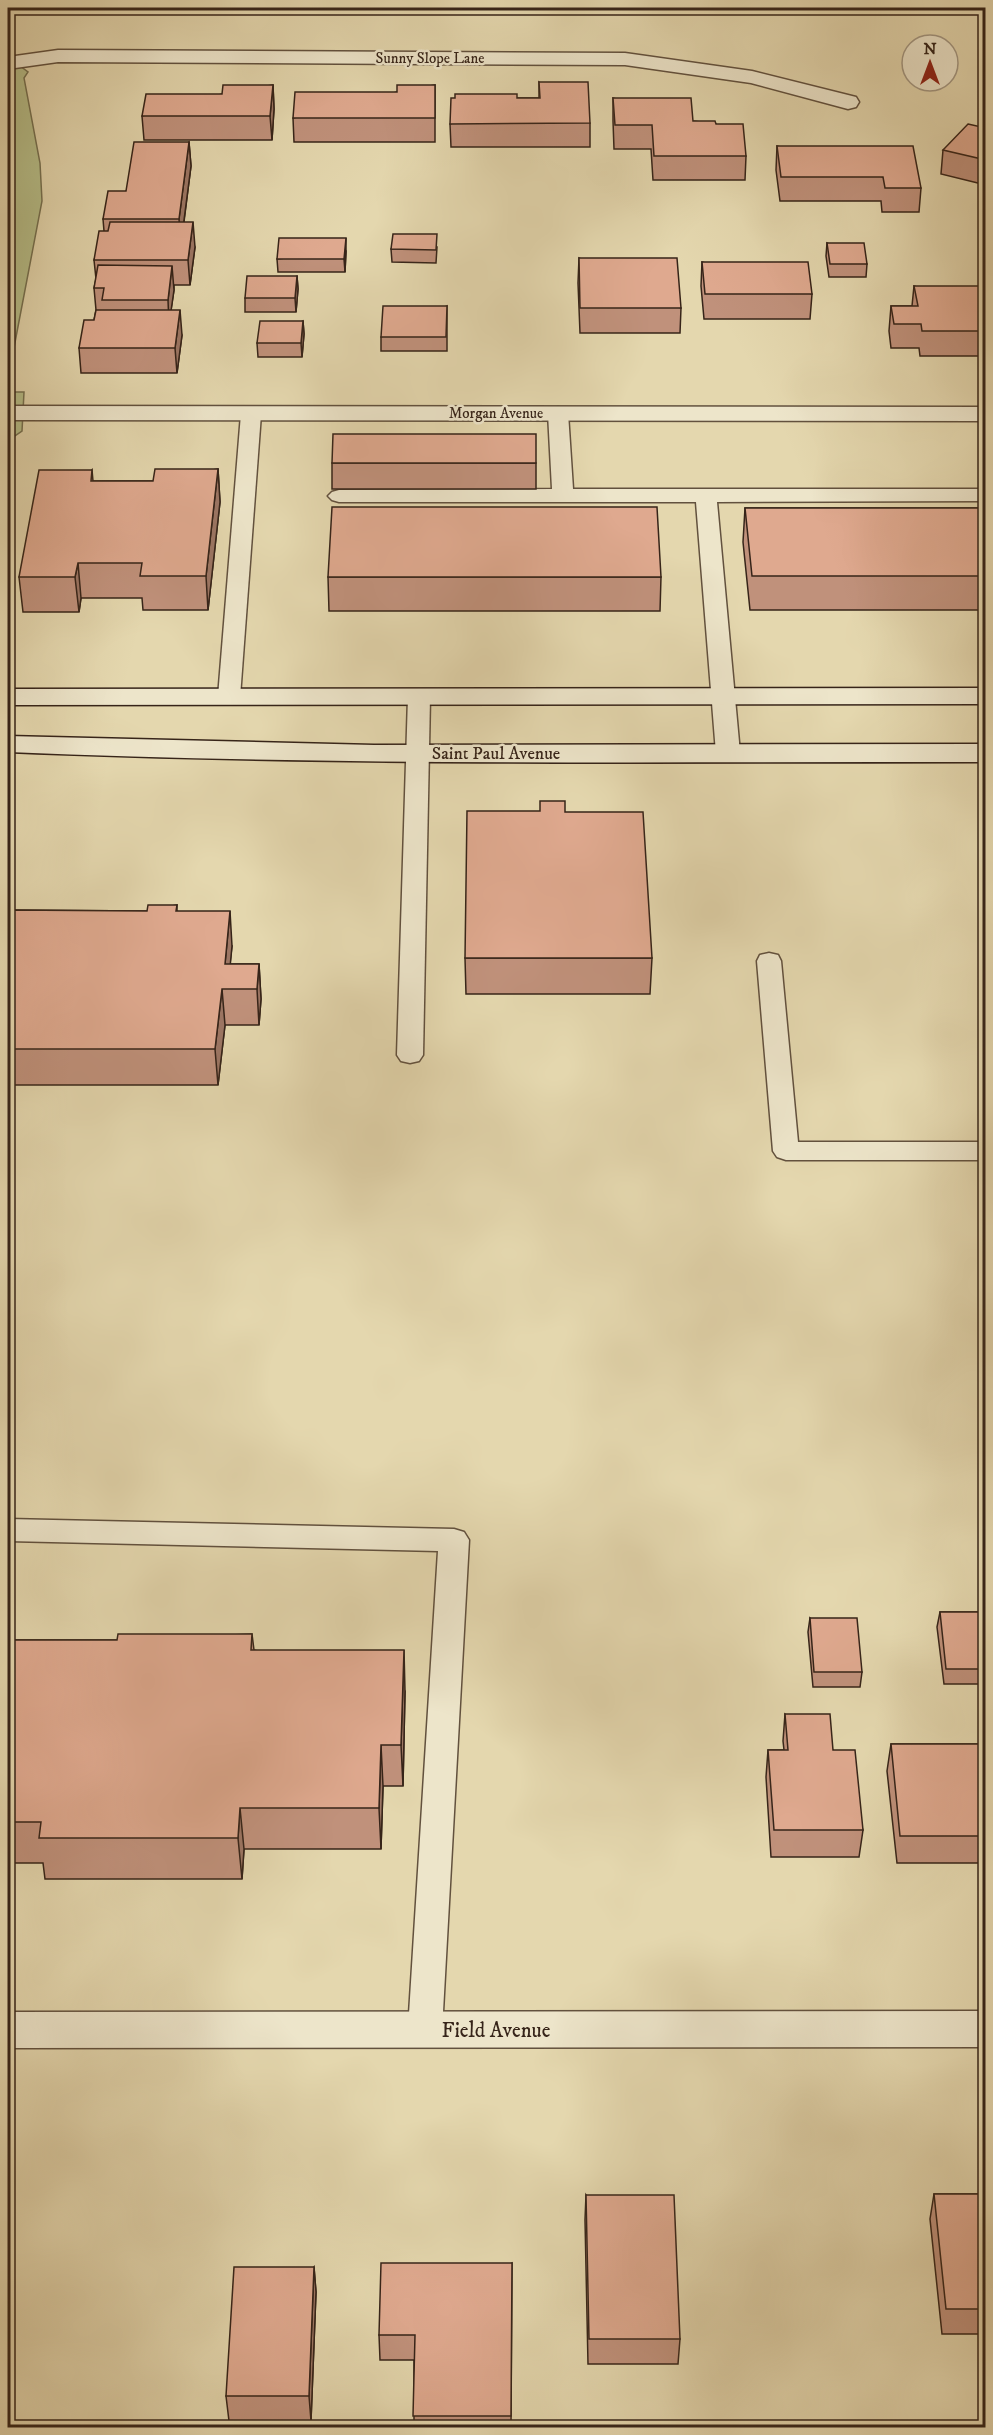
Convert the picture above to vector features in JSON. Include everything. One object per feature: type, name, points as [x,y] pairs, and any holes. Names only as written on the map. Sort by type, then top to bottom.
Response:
[{"type":"street","name":"Sunny Slope Lane","points":[[8,63],[58,56],[625,59],[752,77],[848,102]]},
{"type":"street","name":"Morgan Avenue","points":[[8,413],[986,414]]},
{"type":"street","points":[[8,697],[986,696]]},
{"type":"street","name":"Saint Paul Avenue","points":[[8,744],[118,749],[418,753],[986,753]]},
{"type":"street","name":"Field Avenue","points":[[8,2030],[986,2029]]},
{"type":"lane","points":[[558,413],[563,495]]},
{"type":"lane","points":[[229,697],[251,414]]},
{"type":"lane","points":[[706,495],[728,753]]},
{"type":"lane","points":[[339,496],[986,495]]},
{"type":"lane","points":[[410,1055],[419,697]]},
{"type":"lane","points":[[769,961],[786,1150],[986,1150]]},
{"type":"lane","points":[[8,1530],[454,1540],[425,2030]]},
{"type":"green space","points":[[8,57],[28,72],[24,78],[40,163],[42,201],[8,379]]},
{"type":"green space","points":[[8,382],[14,392],[24,392],[22,431],[9,440],[8,450]]},
{"type":"building","points":[[539,82],[588,82],[590,123],[450,124],[451,98],[455,98],[455,94],[517,94],[517,98],[540,98]]},
{"type":"building","points":[[223,85],[273,85],[270,116],[142,116],[146,94],[222,94]]},
{"type":"building","points":[[397,85],[435,85],[435,118],[293,118],[295,92],[397,92]]},
{"type":"building","points":[[613,98],[691,98],[693,121],[743,124],[746,156],[654,156],[652,125],[615,125]]},
{"type":"building","points":[[968,124],[986,128],[986,160],[943,150]]},
{"type":"building","points":[[134,142],[189,142],[179,219],[103,219],[108,191],[126,191]]},
{"type":"building","points":[[777,146],[913,146],[921,188],[885,188],[883,177],[781,177]]},
{"type":"building","points":[[110,222],[193,222],[188,260],[94,260],[99,231],[108,231]]},
{"type":"building","points":[[393,234],[437,234],[436,250],[391,249]]},
{"type":"building","points":[[279,238],[346,238],[344,259],[277,259]]},
{"type":"building","points":[[827,243],[864,243],[867,264],[830,264]]},
{"type":"building","points":[[579,258],[677,258],[681,308],[580,308]]},
{"type":"building","points":[[702,262],[808,262],[812,294],[705,294]]},
{"type":"building","points":[[98,265],[172,266],[168,300],[102,300],[104,288],[94,288]]},
{"type":"building","points":[[247,276],[297,276],[295,298],[245,298]]},
{"type":"building","points":[[914,286],[980,286],[986,311],[986,331],[922,331],[921,324],[894,324],[891,306],[918,306]]},
{"type":"building","points":[[383,306],[447,306],[446,337],[381,337]]},
{"type":"building","points":[[96,310],[180,310],[175,348],[79,348],[84,320],[94,320]]},
{"type":"building","points":[[260,321],[303,321],[301,343],[257,343]]},
{"type":"building","points":[[333,434],[536,434],[536,463],[332,463]]},
{"type":"building","points":[[155,469],[218,469],[206,576],[140,576],[142,563],[78,563],[75,577],[19,577],[39,470],[92,470],[91,481],[153,481]]},
{"type":"building","points":[[332,507],[657,507],[661,577],[328,577]]},
{"type":"building","points":[[745,508],[986,508],[986,576],[752,576]]},
{"type":"building","points":[[540,801],[565,801],[565,812],[643,812],[652,958],[465,958],[467,811],[540,811]]},
{"type":"building","points":[[148,905],[177,905],[176,911],[230,911],[225,964],[259,964],[257,989],[222,989],[215,1049],[8,1049],[8,910],[147,911]]},
{"type":"building","points":[[940,1612],[986,1612],[986,1669],[946,1669]]},
{"type":"building","points":[[810,1618],[857,1618],[862,1672],[814,1672]]},
{"type":"building","points":[[118,1634],[252,1634],[251,1650],[404,1650],[401,1745],[381,1745],[379,1808],[240,1808],[238,1838],[39,1838],[41,1822],[8,1822],[8,1640],[117,1640]]},
{"type":"building","points":[[785,1714],[830,1714],[833,1750],[855,1750],[863,1830],[774,1830],[768,1750],[788,1750]]},
{"type":"building","points":[[891,1744],[986,1744],[986,1836],[900,1836]]},
{"type":"building","points":[[934,2194],[986,2194],[986,2309],[946,2309]]},
{"type":"building","points":[[586,2195],[674,2195],[680,2339],[589,2339]]},
{"type":"building","points":[[381,2263],[512,2263],[511,2416],[413,2416],[415,2335],[379,2335]]},
{"type":"building","points":[[234,2267],[314,2267],[309,2396],[226,2396]]}]
